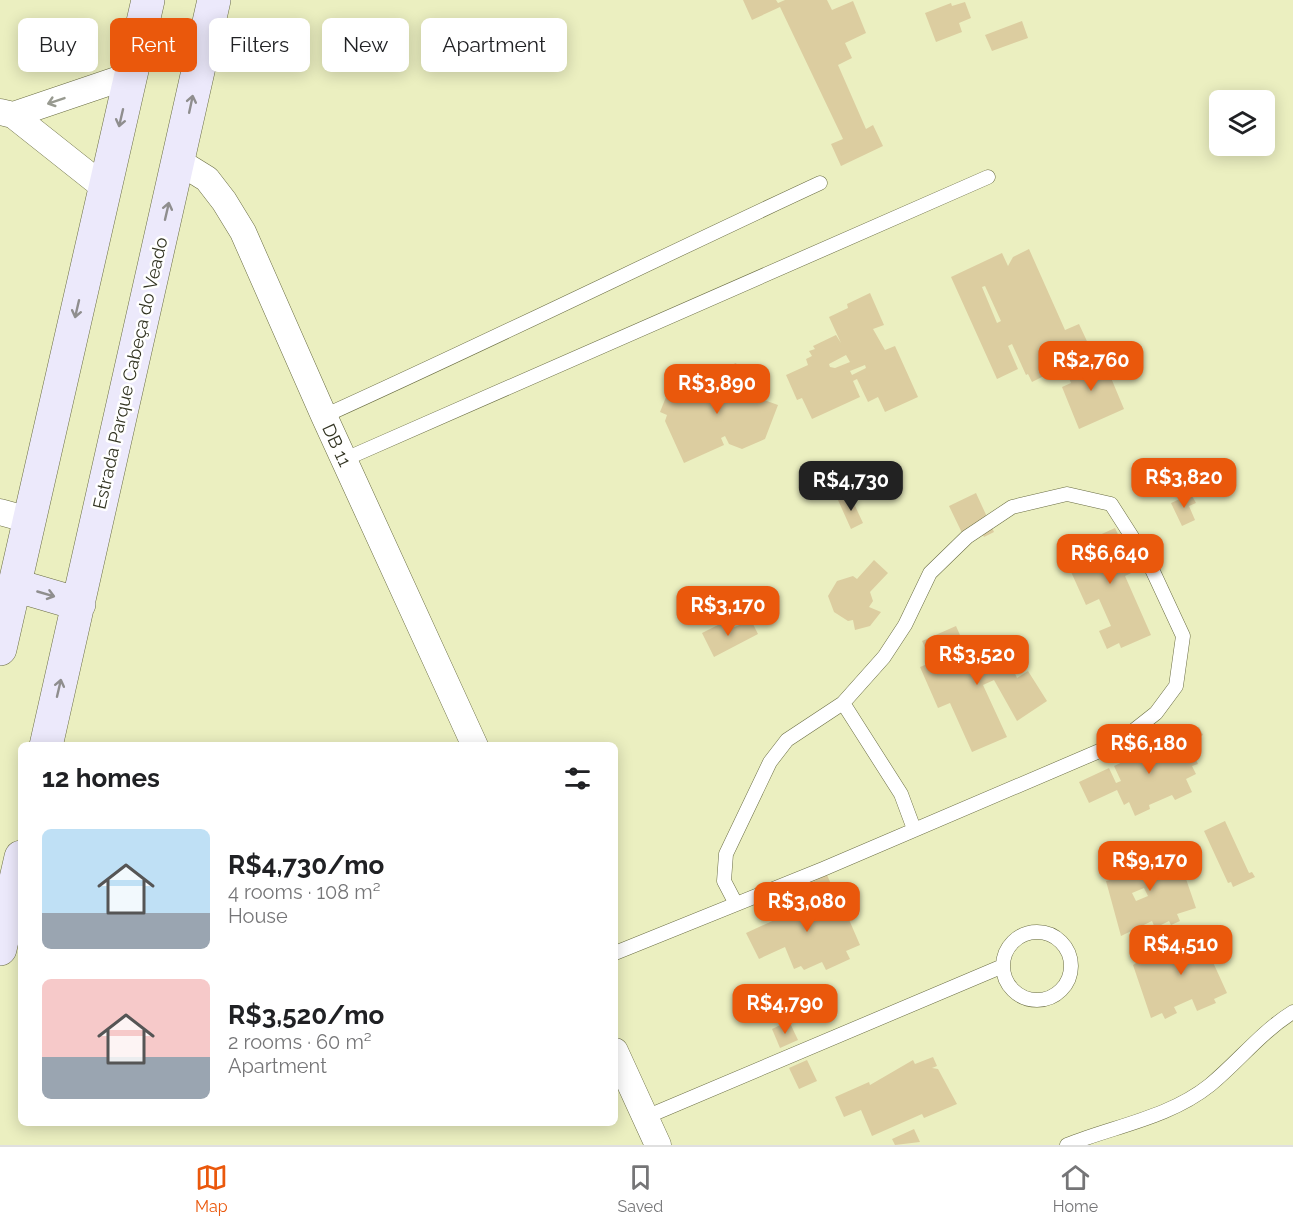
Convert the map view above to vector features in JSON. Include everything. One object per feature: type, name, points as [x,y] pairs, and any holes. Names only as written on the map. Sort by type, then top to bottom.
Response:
[{"type":"main road","points":[[0,649],[14,585],[14,516],[105,188],[148,0]]},
{"type":"main road","name":"Estrada Parque Cabeça do Veado","points":[[47,742],[214,0]]},
{"type":"main road","points":[[14,585],[79,604]]},
{"type":"main road","points":[[0,950],[18,870]]},
{"type":"street","points":[[7,114],[131,75]]},
{"type":"street","points":[[7,114],[105,188]]},
{"type":"street","name":"DB 11","points":[[178,161],[207,179],[243,232],[324,416],[473,742]]},
{"type":"street","points":[[618,1057],[658,1145]]},
{"type":"lane","points":[[344,459],[988,177]]},
{"type":"lane","points":[[324,416],[465,352],[606,282],[820,183]]},
{"type":"lane","points":[[618,952],[736,904],[1118,743],[1156,713],[1176,686],[1183,636],[1150,565],[1111,504],[1067,494],[1012,507],[967,537],[930,573],[905,625],[884,657],[843,703],[788,740],[770,762],[726,854],[724,881],[736,904]]},
{"type":"lane","points":[[843,703],[901,794],[914,829]]},
{"type":"lane","points":[[1040,932],[1060,940],[1067,949],[1072,970],[1062,990],[1053,997],[1031,1000],[1011,988],[1003,966],[1010,945],[1019,937],[1040,932]]},
{"type":"lane","points":[[646,1117],[1003,966]]},
{"type":"lane","points":[[1067,1145],[1168,1111],[1209,1086],[1274,1024],[1293,1012]]},
{"type":"building","points":[[743,0],[776,0],[778,3],[785,0],[827,0],[832,10],[853,1],[866,33],[845,43],[852,58],[838,65],[866,129],[873,125],[883,146],[841,166],[831,144],[843,139],[780,7],[752,20]]},
{"type":"building","points":[[965,2],[971,18],[959,23],[962,32],[936,42],[925,13],[951,3],[952,6]]},
{"type":"building","points":[[1022,21],[1028,38],[992,51],[985,35]]},
{"type":"building","points":[[1029,249],[1065,330],[1079,324],[1092,352],[1032,382],[1028,374],[1026,375],[1012,344],[1008,346],[1018,369],[997,379],[951,277],[1002,253],[1008,266],[1013,257]],"holes":[[[985,286],[1001,321],[997,323],[982,287]]]},
{"type":"building","points":[[870,293],[884,325],[873,329],[885,350],[895,346],[918,397],[885,412],[878,397],[868,402],[857,379],[853,381],[860,397],[812,419],[802,398],[797,400],[786,375],[808,365],[806,359],[812,356],[809,351],[815,349],[813,346],[836,335],[841,343],[829,317],[848,308],[847,304]],"holes":[[[846,355],[850,362],[835,368],[830,367],[829,364]],[[865,365],[866,368],[852,375],[850,371]]]},
{"type":"building","points":[[1101,354],[1124,409],[1079,429],[1062,387],[1071,383],[1065,368]]},
{"type":"building","points":[[736,363],[748,389],[742,392],[778,405],[765,439],[742,449],[729,444],[725,436],[721,438],[724,445],[684,463],[665,421],[667,415],[660,412],[670,387],[706,402],[707,397],[700,378]]},
{"type":"building","points":[[976,493],[994,532],[984,537],[980,530],[964,537],[949,506]]},
{"type":"building","points":[[1191,494],[1196,503],[1189,506],[1195,520],[1182,526],[1171,503]]},
{"type":"building","points":[[850,495],[863,523],[851,529],[838,500]]},
{"type":"building","points":[[1115,528],[1123,545],[1132,541],[1144,567],[1125,576],[1151,635],[1121,648],[1119,643],[1107,649],[1099,631],[1111,626],[1099,599],[1086,605],[1062,552]]},
{"type":"building","points":[[874,560],[888,573],[870,592],[873,601],[869,607],[881,612],[870,626],[855,630],[853,620],[848,621],[834,612],[828,596],[837,581],[853,576],[857,579]]},
{"type":"building","points":[[751,620],[758,634],[714,657],[702,633],[726,621],[730,629]]},
{"type":"building","points":[[956,626],[963,642],[970,639],[976,654],[970,656],[974,665],[986,660],[982,651],[1001,642],[1017,678],[1028,671],[1047,701],[1017,721],[994,680],[983,685],[1007,737],[972,752],[950,703],[938,708],[920,667],[932,662],[922,641]]},
{"type":"building","points":[[1199,727],[1203,735],[1193,740],[1198,750],[1193,753],[1198,764],[1192,766],[1196,774],[1186,779],[1192,792],[1175,800],[1172,795],[1149,805],[1150,809],[1135,816],[1129,802],[1124,805],[1117,790],[1089,803],[1079,782],[1109,768],[1116,783],[1121,781],[1114,766]]},
{"type":"building","points":[[1225,821],[1249,873],[1252,872],[1255,877],[1233,887],[1231,882],[1228,883],[1204,831]]},
{"type":"building","points":[[1174,844],[1196,908],[1177,914],[1180,921],[1171,925],[1169,921],[1155,928],[1152,921],[1121,936],[1106,881],[1121,877],[1119,866],[1135,857],[1140,855],[1144,865]],"holes":[[[1144,888],[1148,896],[1136,901],[1132,893]]]},
{"type":"building","points":[[827,875],[832,886],[805,899],[799,888]]},
{"type":"building","points":[[837,892],[860,945],[846,951],[850,959],[826,970],[822,962],[804,970],[801,966],[794,969],[785,947],[759,959],[746,933],[779,918],[771,901],[788,893],[796,911]]},
{"type":"building","points":[[1218,927],[1225,941],[1210,949],[1212,960],[1227,993],[1214,999],[1216,1003],[1197,1011],[1192,999],[1174,1007],[1177,1013],[1165,1019],[1162,1013],[1151,1018],[1133,965],[1149,955],[1155,955]]},
{"type":"building","points":[[789,1021],[798,1040],[780,1048],[772,1029]]},
{"type":"building","points":[[933,1057],[937,1066],[932,1068],[938,1069],[957,1104],[924,1118],[922,1114],[872,1136],[861,1110],[844,1117],[835,1097],[869,1082],[870,1085],[913,1060],[915,1064]]},
{"type":"building","points":[[807,1060],[817,1081],[799,1089],[789,1068]]},
{"type":"building","points":[[914,1129],[920,1142],[895,1145],[892,1139]]}]
